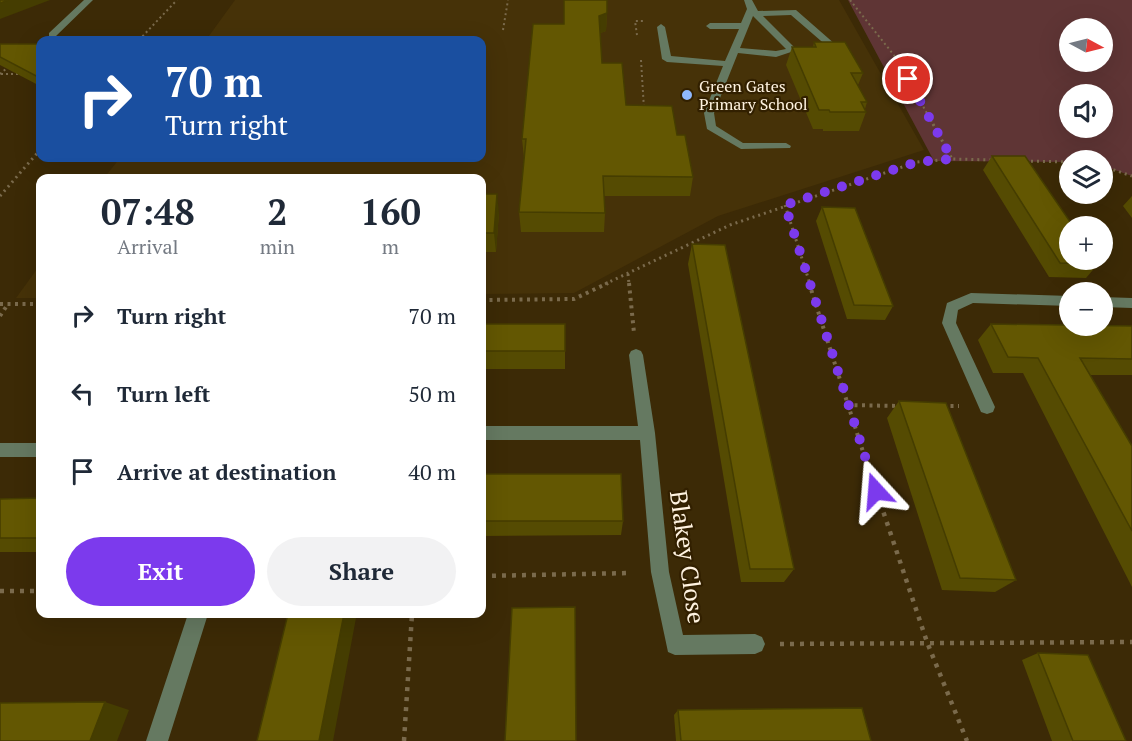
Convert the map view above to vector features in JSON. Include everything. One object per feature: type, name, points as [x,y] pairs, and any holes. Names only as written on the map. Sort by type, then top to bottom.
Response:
[{"type":"street","points":[[52,35],[89,0]]},
{"type":"street","points":[[751,8],[709,113],[711,127],[741,146],[786,146]]},
{"type":"street","points":[[751,8],[793,12],[831,45]]},
{"type":"street","points":[[735,50],[776,54],[792,51],[751,8]]},
{"type":"street","points":[[710,26],[744,26]]},
{"type":"street","points":[[661,27],[667,59],[703,60],[729,64]]},
{"type":"street","points":[[987,407],[949,323],[952,307],[970,298],[1059,301]]},
{"type":"street","points":[[1113,302],[1132,303]]},
{"type":"street","name":"Blakey Close","points":[[636,355],[647,433],[660,572],[675,645],[755,644]]},
{"type":"street","points":[[486,433],[647,433]]},
{"type":"street","points":[[0,450],[36,450]]},
{"type":"street","points":[[157,741],[197,618]]},
{"type":"path","points":[[143,36],[177,0]]},
{"type":"path","points":[[503,30],[508,0]]},
{"type":"path","points":[[848,0],[897,59],[952,159]]},
{"type":"path","points":[[0,74],[8,66]]},
{"type":"path","points":[[0,74],[20,75]]},
{"type":"path","points":[[0,196],[36,155]]},
{"type":"path","points":[[486,300],[574,299],[730,225],[785,205],[917,162],[952,159],[999,160]]},
{"type":"path","points":[[1023,161],[1059,162]]},
{"type":"path","points":[[1113,170],[1132,176]]},
{"type":"path","points":[[785,205],[847,405],[927,642],[967,741]]},
{"type":"path","points":[[628,274],[636,355]]},
{"type":"path","points":[[0,304],[36,304]]},
{"type":"path","points":[[0,316],[9,304]]},
{"type":"path","points":[[847,405],[905,406]]},
{"type":"path","points":[[940,406],[987,407]]},
{"type":"path","points":[[486,576],[660,572]]},
{"type":"path","points":[[0,591],[36,591]]},
{"type":"path","points":[[404,741],[412,618]]},
{"type":"path","points":[[755,644],[1132,642]]},
{"type":"shaded area","name":"Green Gates Primary School","points":[[235,0],[839,0],[924,150],[718,216],[574,293],[486,294],[486,174],[107,174],[117,162],[486,162],[486,36],[209,36]]},
{"type":"shaded area","points":[[848,0],[1132,0],[1132,176],[1113,169],[1113,150],[1059,150],[1059,162],[934,161]]},
{"type":"shaded area","points":[[36,270],[36,298],[16,298]]},
{"type":"building","points":[[564,0],[607,0],[607,13],[599,16],[602,63],[622,63],[626,105],[672,106],[677,135],[685,135],[693,177],[603,176],[605,213],[519,212],[526,139],[522,139],[533,24],[564,24]]},
{"type":"building","points":[[814,42],[845,42],[863,73],[851,73],[867,102],[861,102],[866,112],[819,110],[792,47],[816,47]]},
{"type":"building","points":[[0,44],[36,44],[36,76],[0,57]]},
{"type":"building","points":[[992,156],[1025,156],[1066,216],[1059,216],[1059,261]]},
{"type":"building","points":[[486,194],[497,194],[494,233],[486,233]]},
{"type":"building","points":[[822,207],[855,208],[893,306],[854,305]]},
{"type":"building","points":[[692,244],[725,245],[794,569],[750,569]]},
{"type":"building","points":[[486,324],[565,324],[565,351],[486,351]]},
{"type":"building","points":[[991,324],[1059,325],[1059,336],[1113,336],[1113,326],[1132,326],[1132,359],[1080,358],[1132,446],[1132,531],[1038,358],[1008,357]]},
{"type":"building","points":[[899,401],[946,403],[1016,580],[960,578]]},
{"type":"building","points":[[486,474],[621,474],[623,521],[486,521]]},
{"type":"building","points":[[36,498],[36,538],[0,538],[0,499]]},
{"type":"building","points":[[575,607],[576,741],[505,741],[512,608]]},
{"type":"building","points":[[287,618],[343,618],[319,741],[257,741]]},
{"type":"building","points":[[1038,653],[1088,655],[1126,741],[1073,741]]},
{"type":"building","points":[[105,702],[90,741],[0,741],[0,703]]},
{"type":"building","points":[[862,708],[871,741],[681,741],[678,710]]},
{"type":"place","name":"Green Gates Primary School","points":[[687,95]]},
{"type":"route","points":[[876,491],[785,205],[917,162],[952,159],[908,79]]}]
